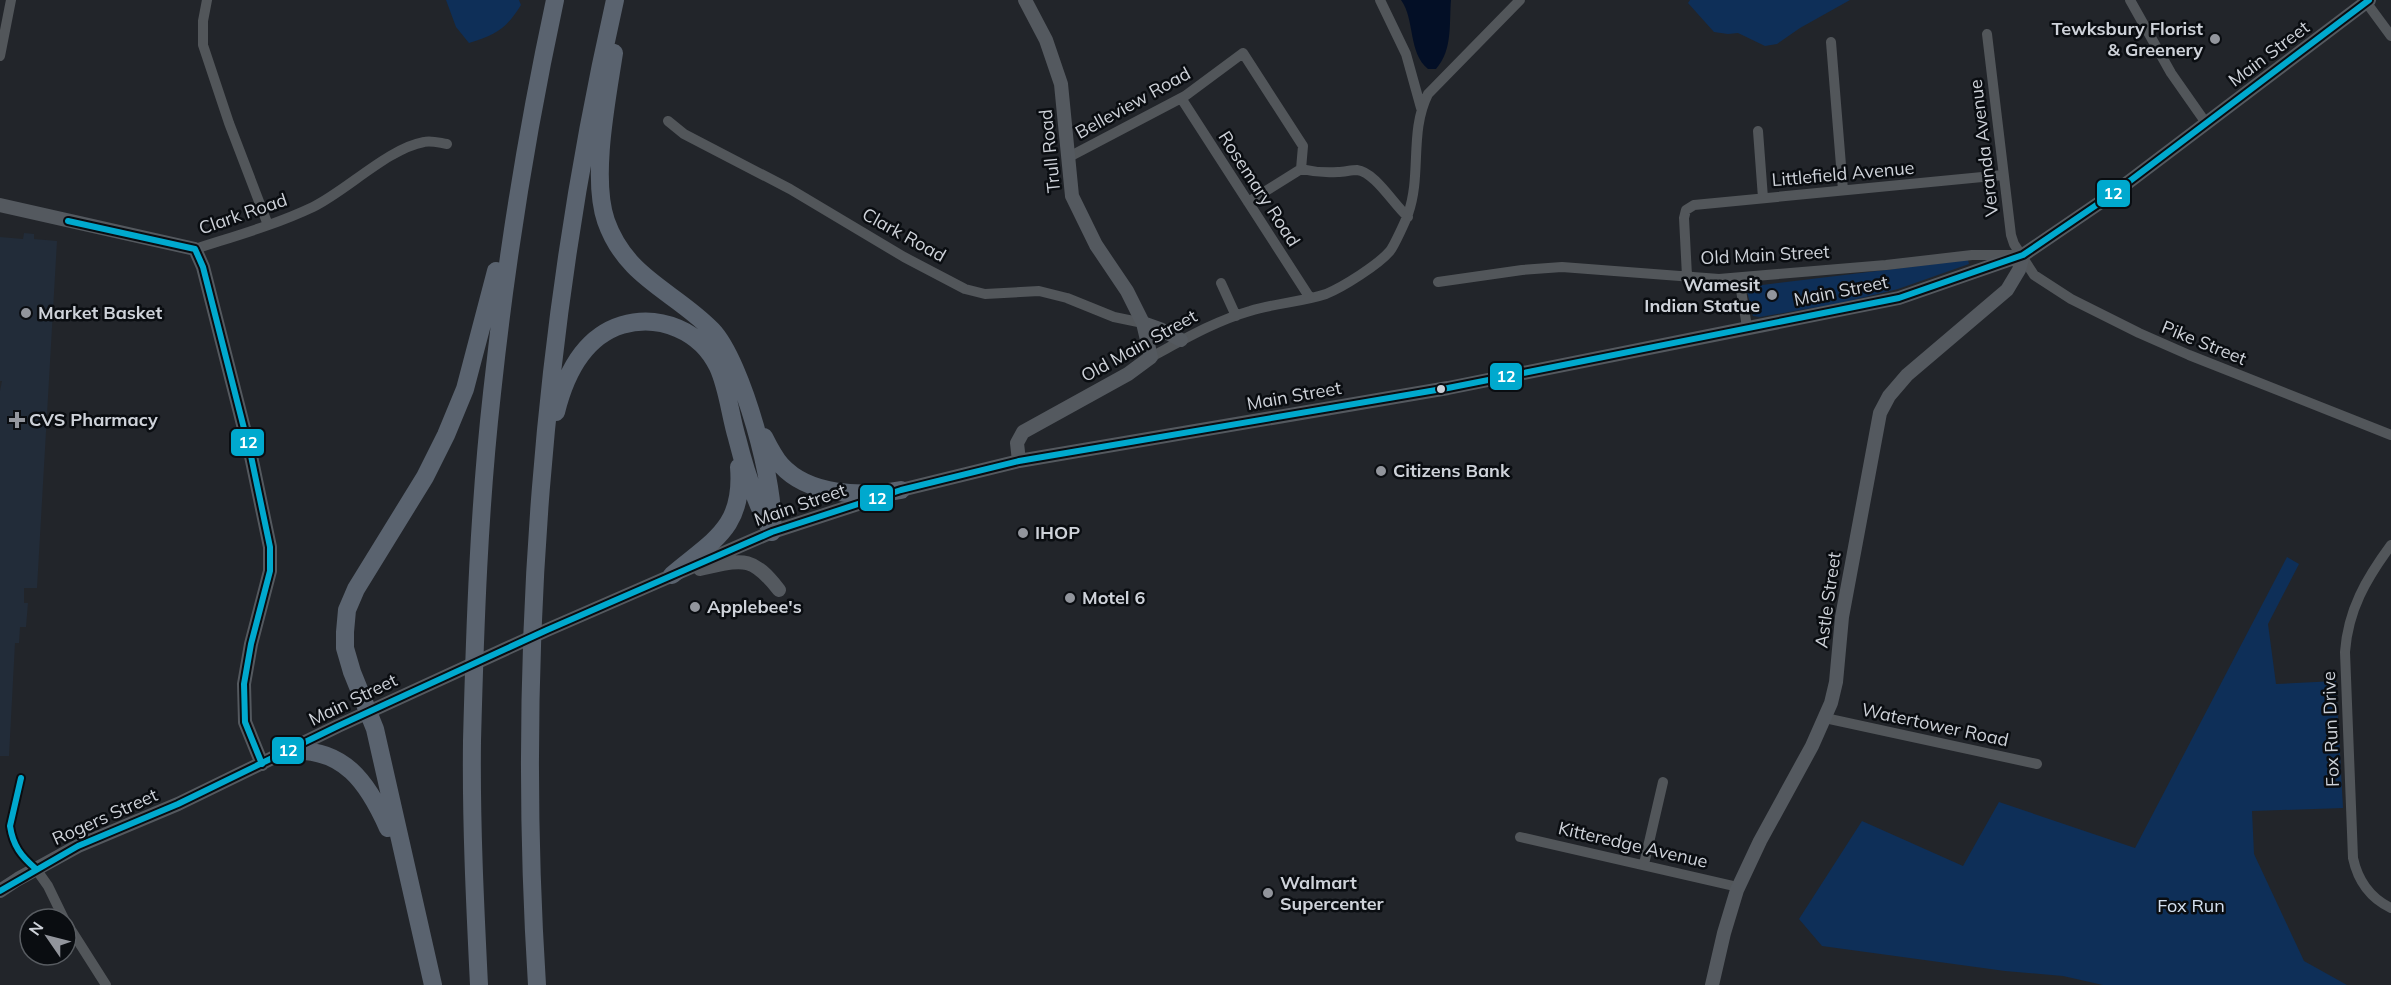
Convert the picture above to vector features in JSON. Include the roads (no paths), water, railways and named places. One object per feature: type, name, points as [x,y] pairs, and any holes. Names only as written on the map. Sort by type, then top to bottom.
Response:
[{"type":"highway","points":[[433,985],[375,729],[345,648],[347,610],[356,589],[425,477],[447,435],[465,389],[487,311],[526,142],[555,0]]},
{"type":"highway","points":[[537,985],[531,831],[533,650],[542,482],[565,267],[586,138],[615,0]]},
{"type":"highway","points":[[624,0],[611,73],[602,154],[601,195],[606,221],[617,244],[635,269],[716,334],[730,356],[752,414],[772,494],[774,517],[772,532]]},
{"type":"highway","points":[[479,985],[472,744],[480,538],[491,395],[507,263],[526,142]]},
{"type":"highway","points":[[542,482],[557,410],[573,368],[587,347],[611,329],[629,323],[656,322],[671,325],[703,345],[720,372],[737,439],[757,503],[772,532]]},
{"type":"highway","points":[[752,414],[776,458],[788,472],[803,482],[850,493],[882,493],[901,490]]},
{"type":"highway","points":[[672,575],[721,533],[738,506],[741,485],[737,439]]},
{"type":"highway","points":[[289,751],[322,754],[342,763],[357,776],[367,787],[382,814],[405,869]]},
{"type":"main road","name":"Trull Road","points":[[1025,0],[1046,40],[1061,84],[1072,196],[1096,245],[1127,291],[1143,323],[1151,357]]},
{"type":"main road","name":"Main Street","points":[[194,796],[369,711],[672,575],[772,532],[901,490],[1019,462],[1571,365],[1747,327],[1899,298],[2023,255],[2114,193],[2368,1]]},
{"type":"main road","name":"Clark Road","points":[[0,205],[195,249]]},
{"type":"main road","points":[[195,249],[209,289],[251,456],[270,547],[270,571],[251,644],[244,690],[245,722],[262,764]]},
{"type":"main road","name":"Astle Street","points":[[1712,985],[1738,887],[1760,841],[1812,747],[1826,718],[1834,693],[1844,606],[1880,413],[1889,396],[1907,375],[2007,290],[2019,270],[2023,255]]},
{"type":"main road","points":[[1143,323],[1181,340]]},
{"type":"main road","name":"Old Main Street","points":[[1019,462],[1017,442],[1023,432],[1128,374],[1151,357]]},
{"type":"main road","points":[[672,575],[732,562],[746,562],[764,572],[779,590]]},
{"type":"main road","name":"Rogers Street","points":[[0,891],[87,842],[194,796]]},
{"type":"street","points":[[0,56],[11,0]]},
{"type":"street","points":[[207,0],[203,21],[203,45],[229,123],[268,225]]},
{"type":"street","points":[[1380,0],[1406,54],[1421,108]]},
{"type":"street","points":[[1421,108],[1428,94],[1520,0]]},
{"type":"street","points":[[2130,0],[2171,73],[2206,123]]},
{"type":"street","points":[[2368,1],[2391,36]]},
{"type":"street","name":"Veranda Avenue","points":[[1987,34],[2011,235],[2014,244],[2023,255]]},
{"type":"street","points":[[1831,42],[1844,190]]},
{"type":"street","name":"Belleview Road","points":[[1067,158],[1181,98],[1243,53],[1304,147],[1301,169]]},
{"type":"street","name":"Rosemary Road","points":[[1181,98],[1310,298]]},
{"type":"street","name":"Old Main Street","points":[[1151,357],[1181,340],[1236,316],[1286,301],[1326,294],[1348,283],[1390,251],[1408,217],[1413,197],[1416,133],[1421,108]]},
{"type":"street","name":"Clark Road","points":[[668,121],[684,134],[790,189],[904,257],[965,289],[985,294],[1039,291],[1067,298],[1114,316],[1143,323]]},
{"type":"street","points":[[1758,131],[1763,198]]},
{"type":"street","name":"Clark Road","points":[[195,249],[268,225],[316,206],[406,148],[426,141],[447,144]]},
{"type":"street","points":[[1248,202],[1301,169],[1319,173],[1358,170],[1367,174],[1386,191],[1399,210],[1408,217]]},
{"type":"street","name":"Littlefield Avenue","points":[[1687,276],[1684,218],[1686,210],[1694,205],[2003,176]]},
{"type":"street","name":"Old Main Street","points":[[1438,282],[1522,270],[1562,267],[1719,279],[1886,265],[1972,255],[2023,255]]},
{"type":"street","name":"Pike Street","points":[[2023,255],[2029,270],[2042,282],[2123,326],[2189,355],[2391,435]]},
{"type":"street","points":[[1739,278],[1747,327]]},
{"type":"street","points":[[1221,284],[1236,316]]},
{"type":"street","name":"Fox Run Drive","points":[[2391,545],[2372,571],[2358,596],[2349,624],[2345,652],[2353,858],[2360,878],[2367,889],[2376,899],[2391,908]]},
{"type":"street","name":"Watertower Road","points":[[1826,718],[2037,764]]},
{"type":"street","points":[[1644,864],[1663,782]]},
{"type":"street","name":"Kitteredge Avenue","points":[[1520,837],[1738,887]]},
{"type":"street","points":[[36,869],[58,907]]},
{"type":"street","points":[[78,941],[106,985]]},
{"type":"place","name":"Tewksbury Florist & Greenery","points":[[2215,39]]},
{"type":"place","name":"Wamesit Indian Statue","points":[[1772,295]]},
{"type":"place","name":"Market Basket","points":[[26,313]]},
{"type":"place","name":"CVS Pharmacy","points":[[17,420]]},
{"type":"place","name":"Citizens Bank","points":[[1381,471]]},
{"type":"place","name":"IHOP","points":[[1023,533]]},
{"type":"place","name":"Motel 6","points":[[1070,598]]},
{"type":"place","name":"Applebee's","points":[[695,607]]},
{"type":"place","name":"Walmart Supercenter","points":[[1268,893]]},
{"type":"park label","name":"Fox Run","points":[[2191,906]]}]
